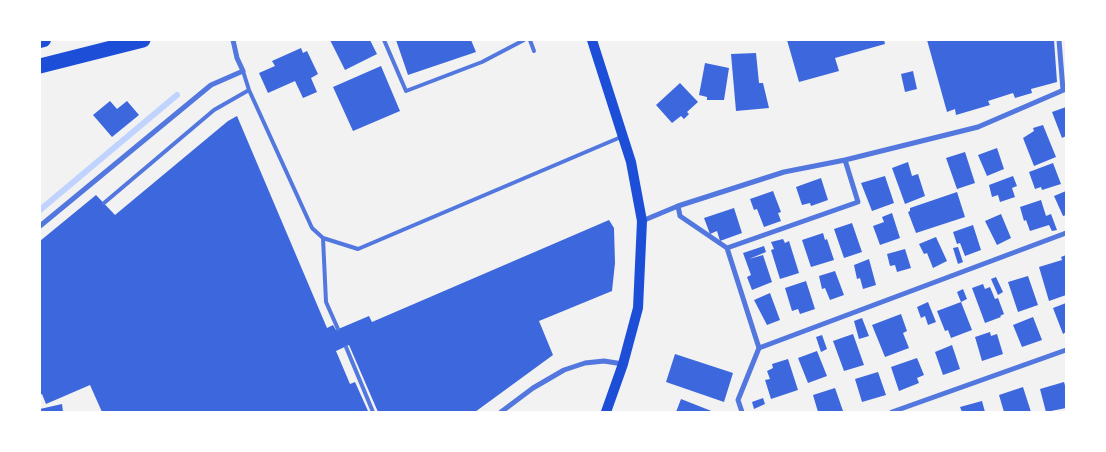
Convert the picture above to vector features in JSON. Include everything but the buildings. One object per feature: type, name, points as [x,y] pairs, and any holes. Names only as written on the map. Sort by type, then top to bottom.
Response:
[{"type":"highway","points":[[40,41],[44,40]]},
{"type":"highway","points":[[40,66],[143,40]]},
{"type":"main road","points":[[592,40],[623,136],[636,186],[642,221],[638,308],[624,364],[606,412]]},
{"type":"street","points":[[40,226],[211,85],[243,72],[236,58],[233,40]]},
{"type":"street","points":[[642,221],[678,206],[784,172],[845,160],[978,127],[1065,90],[1059,40]]},
{"type":"street","points":[[727,248],[858,202],[845,160]]},
{"type":"street","points":[[678,206],[680,216],[727,248],[759,348],[738,400],[742,412]]},
{"type":"street","points":[[759,348],[1066,233]]},
{"type":"street","points":[[892,412],[1066,350]]},
{"type":"street","points":[[501,412],[533,388],[564,370],[585,363],[604,360],[624,364]]},
{"type":"lane","points":[[384,40],[406,91],[482,62],[524,40]]},
{"type":"lane","points":[[530,40],[534,51]]},
{"type":"lane","points":[[243,72],[249,90],[312,228],[323,238],[358,249],[623,136]]},
{"type":"lane","points":[[104,203],[214,110],[249,90]]},
{"type":"lane","points":[[323,238],[326,302],[338,329]]},
{"type":"lane","points":[[346,347],[373,412]]},
{"type":"waterway","points":[[40,210],[177,95]]}]
